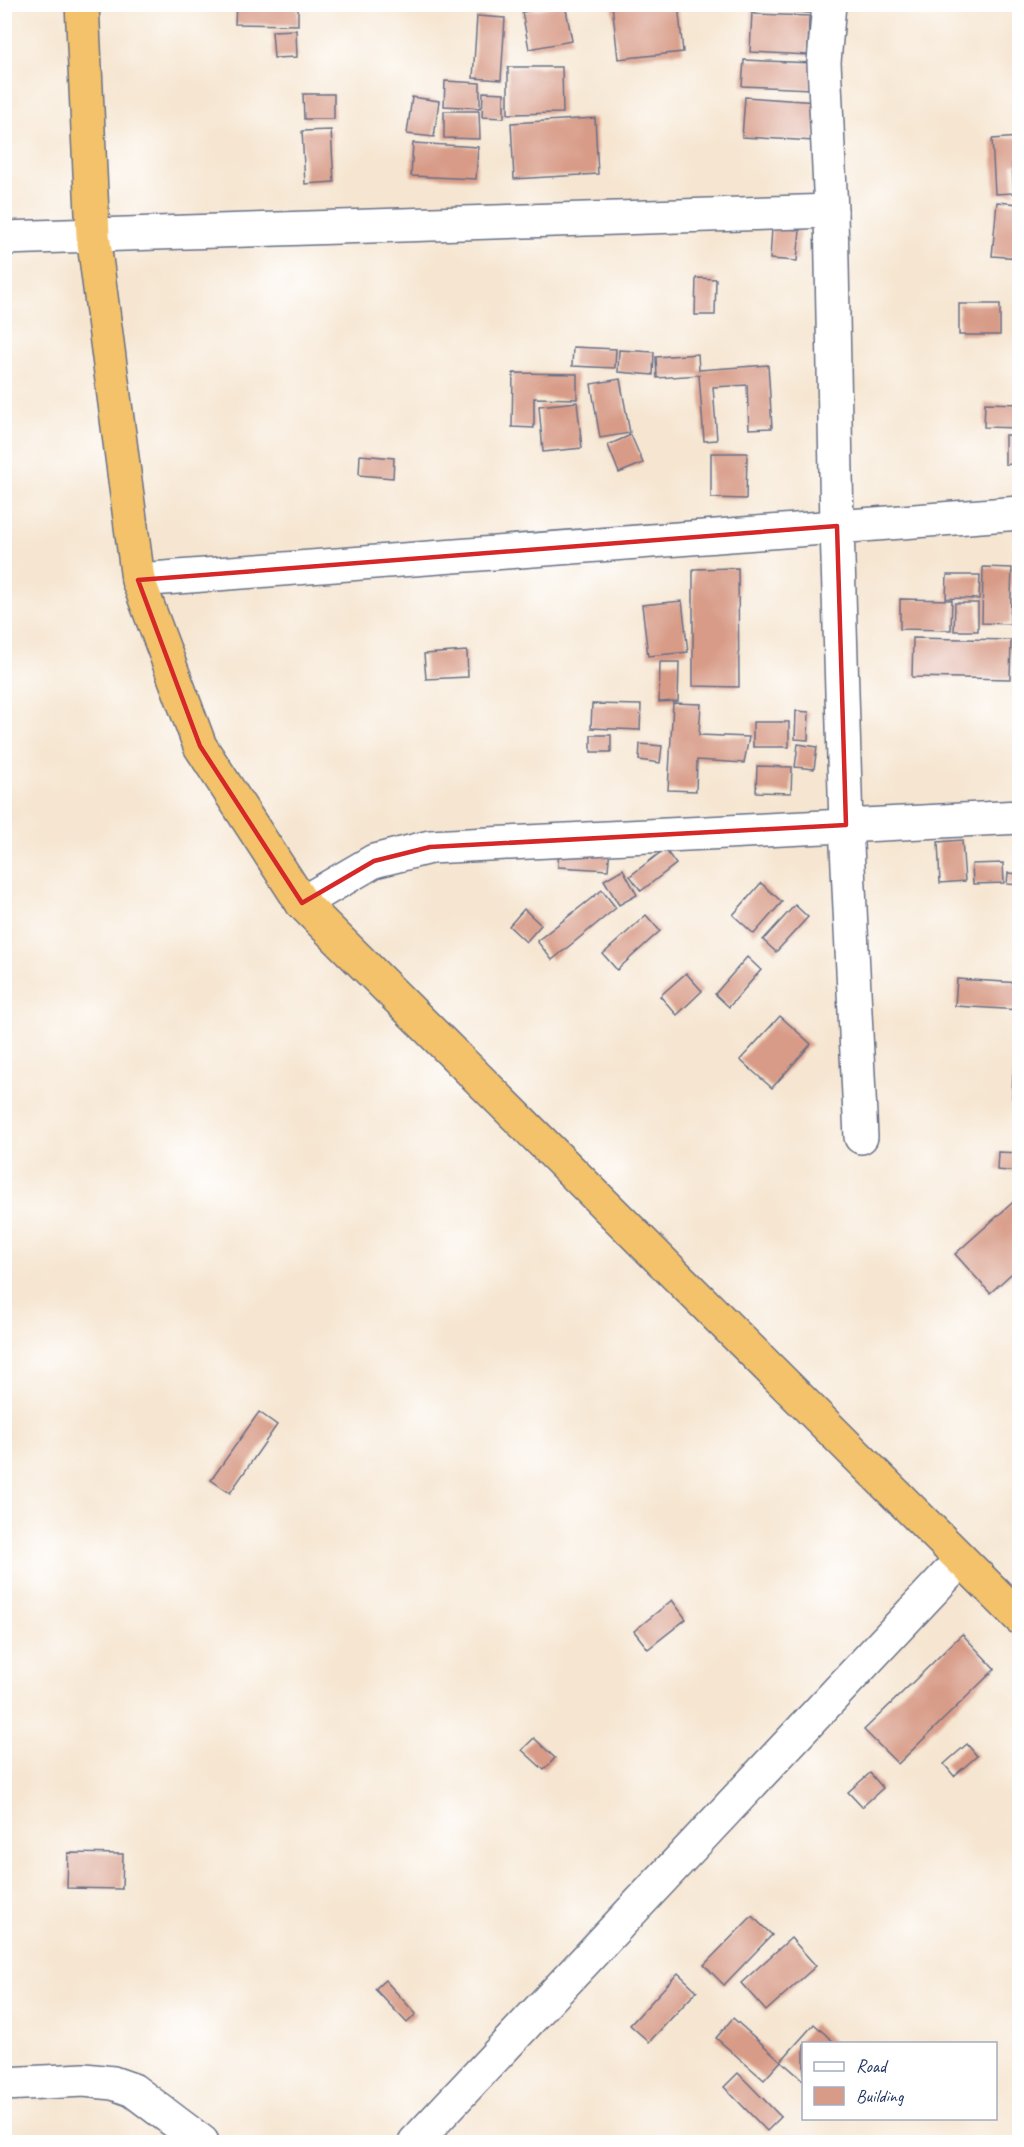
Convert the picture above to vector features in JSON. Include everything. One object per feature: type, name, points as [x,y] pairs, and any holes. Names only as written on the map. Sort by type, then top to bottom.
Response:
[{"type":"highway","points":[[82,4],[93,235],[138,580],[200,746],[302,903],[1020,1618]]},
{"type":"street","points":[[829,4],[824,62],[831,211],[837,526],[846,825],[861,1137]]},
{"type":"street","points":[[4,238],[831,211]]},
{"type":"street","points":[[138,580],[1020,513]]},
{"type":"street","points":[[302,903],[374,861],[430,847],[1020,817]]},
{"type":"street","points":[[415,2142],[961,1560]]},
{"type":"street","points":[[4,2084],[84,2080],[113,2083],[133,2090],[202,2142]]},
{"type":"highlighted area","points":[[837,526],[846,825],[430,847],[374,861],[302,903],[200,746],[138,580]]},
{"type":"building","points":[[236,4],[298,4],[298,25],[235,24]]},
{"type":"building","points":[[565,4],[572,41],[529,49],[522,12]]},
{"type":"building","points":[[612,4],[678,4],[683,52],[618,59]]},
{"type":"building","points":[[781,4],[810,4],[809,13],[780,10]]},
{"type":"building","points":[[752,11],[754,14],[809,16],[808,55],[750,52]]},
{"type":"building","points":[[477,16],[505,18],[501,80],[473,78]]},
{"type":"building","points":[[296,30],[297,57],[274,58],[272,31]]},
{"type":"building","points":[[744,60],[812,63],[811,89],[742,86]]},
{"type":"building","points":[[508,67],[562,67],[563,113],[508,114]]},
{"type":"building","points":[[445,81],[480,83],[480,108],[444,106]]},
{"type":"building","points":[[483,92],[504,93],[504,118],[482,117]]},
{"type":"building","points":[[303,94],[334,94],[334,119],[304,119]]},
{"type":"building","points":[[412,97],[439,101],[434,137],[407,134]]},
{"type":"building","points":[[745,97],[817,102],[815,141],[742,137]]},
{"type":"building","points":[[444,111],[479,111],[480,139],[444,138]]},
{"type":"building","points":[[595,118],[598,174],[514,179],[511,123]]},
{"type":"building","points":[[331,130],[334,182],[305,184],[302,131]]},
{"type":"building","points":[[1020,137],[1020,164],[1012,164],[1014,193],[995,194],[992,139]]},
{"type":"building","points":[[413,143],[478,147],[476,179],[411,176]]},
{"type":"building","points":[[997,202],[1019,204],[1015,241],[1020,242],[1020,258],[992,256]]},
{"type":"building","points":[[772,228],[800,230],[797,261],[770,259]]},
{"type":"building","points":[[696,278],[716,279],[715,315],[695,315]]},
{"type":"building","points":[[959,304],[1000,304],[1000,335],[959,335]]},
{"type":"building","points":[[573,347],[616,349],[615,368],[572,366]]},
{"type":"building","points":[[619,350],[654,352],[653,375],[618,372]]},
{"type":"building","points":[[698,354],[699,370],[768,365],[772,428],[749,429],[747,385],[713,387],[717,440],[704,441],[699,375],[657,378],[656,357]]},
{"type":"building","points":[[513,373],[577,374],[577,399],[534,398],[534,428],[512,427]]},
{"type":"building","points":[[620,379],[630,433],[600,438],[591,384]]},
{"type":"building","points":[[577,402],[582,448],[543,452],[539,406]]},
{"type":"building","points":[[985,403],[1020,404],[1020,428],[984,427]]},
{"type":"building","points":[[631,435],[643,463],[619,473],[608,445]]},
{"type":"building","points":[[1005,435],[1020,435],[1020,465],[1005,464]]},
{"type":"building","points":[[711,453],[747,453],[746,499],[711,498]]},
{"type":"building","points":[[360,455],[394,458],[393,478],[359,475]]},
{"type":"building","points":[[1017,542],[1020,542],[1020,571],[1016,571]]},
{"type":"building","points":[[983,567],[1012,568],[1010,624],[982,623]]},
{"type":"building","points":[[738,568],[739,687],[693,686],[693,569]]},
{"type":"building","points":[[947,575],[980,575],[979,599],[946,598]]},
{"type":"building","points":[[900,599],[952,600],[951,630],[900,629]]},
{"type":"building","points":[[682,601],[688,652],[648,656],[642,605]]},
{"type":"building","points":[[955,603],[978,603],[978,631],[954,631]]},
{"type":"building","points":[[913,638],[1011,640],[1010,679],[912,677]]},
{"type":"building","points":[[467,651],[468,677],[426,679],[424,654]]},
{"type":"building","points":[[660,662],[679,662],[678,701],[659,702]]},
{"type":"building","points":[[673,703],[701,704],[699,735],[749,737],[744,763],[697,760],[696,791],[668,790]]},
{"type":"building","points":[[592,704],[641,705],[640,730],[591,728]]},
{"type":"building","points":[[796,711],[809,712],[808,740],[795,739]]},
{"type":"building","points":[[753,722],[789,722],[789,747],[753,747]]},
{"type":"building","points":[[591,735],[611,735],[611,752],[591,752]]},
{"type":"building","points":[[640,744],[662,746],[660,763],[639,760]]},
{"type":"building","points":[[798,744],[817,747],[814,769],[795,767]]},
{"type":"building","points":[[757,766],[792,767],[791,793],[756,792]]},
{"type":"building","points":[[962,840],[965,881],[940,883],[938,842]]},
{"type":"building","points":[[559,844],[610,847],[608,870],[558,867]]},
{"type":"building","points":[[665,849],[676,864],[641,891],[630,876]]},
{"type":"building","points":[[1003,863],[1004,883],[973,884],[972,864]]},
{"type":"building","points":[[623,869],[637,895],[619,905],[604,880]]},
{"type":"building","points":[[1008,873],[1020,874],[1020,885],[1007,884]]},
{"type":"building","points":[[761,883],[782,902],[754,934],[733,915]]},
{"type":"building","points":[[602,890],[616,908],[552,960],[537,941]]},
{"type":"building","points":[[795,905],[808,917],[776,952],[763,940]]},
{"type":"building","points":[[524,909],[541,925],[526,942],[509,926]]},
{"type":"building","points":[[646,915],[660,931],[617,970],[603,954]]},
{"type":"building","points":[[747,957],[761,970],[729,1007],[715,994]]},
{"type":"building","points":[[686,973],[702,991],[677,1015],[660,996]]},
{"type":"building","points":[[957,979],[1020,983],[1020,1010],[955,1006]]},
{"type":"building","points":[[780,1016],[811,1044],[772,1088],[740,1060]]},
{"type":"building","points":[[1013,1074],[1020,1074],[1020,1098],[1012,1098]]},
{"type":"building","points":[[998,1152],[1020,1153],[1020,1172],[997,1170]]},
{"type":"building","points":[[1020,1196],[1020,1266],[990,1293],[955,1254]]},
{"type":"building","points":[[259,1412],[277,1425],[230,1493],[211,1480]]},
{"type":"building","points":[[672,1600],[686,1619],[648,1649],[634,1631]]},
{"type":"building","points":[[962,1634],[995,1669],[898,1764],[864,1730]]},
{"type":"building","points":[[534,1738],[555,1758],[544,1770],[522,1750]]},
{"type":"building","points":[[967,1744],[977,1756],[954,1776],[944,1764]]},
{"type":"building","points":[[870,1773],[883,1788],[862,1807],[848,1792]]},
{"type":"building","points":[[68,1853],[123,1854],[122,1889],[67,1888]]},
{"type":"building","points":[[752,1916],[772,1935],[724,1985],[704,1965]]},
{"type":"building","points":[[791,1938],[816,1966],[766,2011],[741,1983]]},
{"type":"building","points":[[678,1973],[697,1991],[649,2042],[630,2025]]},
{"type":"building","points":[[385,1980],[416,2014],[407,2023],[375,1989]]},
{"type":"building","points":[[733,2018],[781,2061],[764,2080],[716,2038]]},
{"type":"building","points":[[814,2024],[834,2042],[802,2042],[802,2079],[781,2061]]},
{"type":"building","points":[[738,2073],[781,2117],[767,2131],[724,2087]]}]
